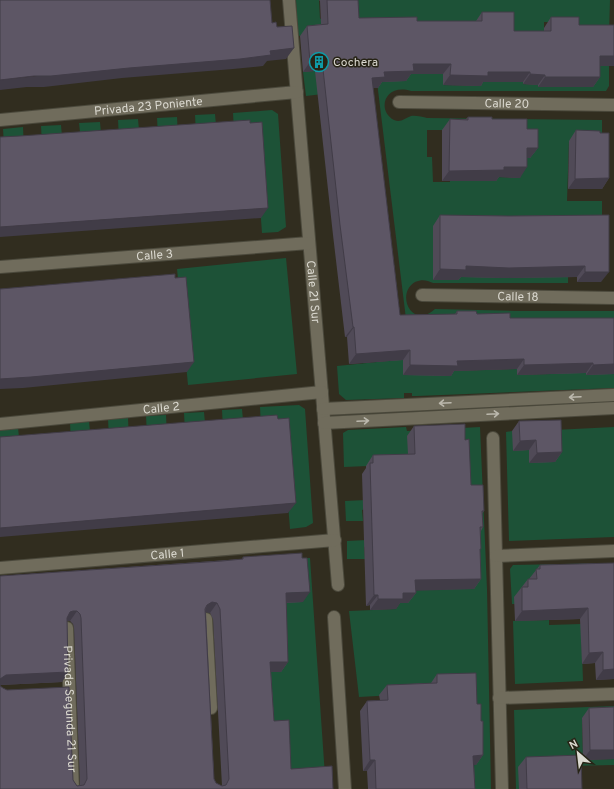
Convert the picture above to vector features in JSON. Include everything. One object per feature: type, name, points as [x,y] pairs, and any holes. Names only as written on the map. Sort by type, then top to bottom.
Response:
[{"type":"street","name":"Calle 21 Sur","points":[[289,0],[338,585]]},
{"type":"street","name":"Privada 23 Poniente","points":[[0,120],[297,92]]},
{"type":"street","name":"Calle 20","points":[[399,102],[614,105]]},
{"type":"street","name":"Calle 3","points":[[0,267],[309,243]]},
{"type":"street","name":"Calle 18","points":[[422,295],[614,298]]},
{"type":"street","name":"Calle 2","points":[[0,424],[322,392]]},
{"type":"street","points":[[323,409],[614,395]]},
{"type":"street","points":[[324,423],[614,408]]},
{"type":"street","points":[[493,438],[502,789]]},
{"type":"street","name":"Calle 1","points":[[0,568],[335,540]]},
{"type":"street","points":[[496,556],[614,551]]},
{"type":"street","points":[[334,617],[345,789]]},
{"type":"street","points":[[206,619],[211,720]]},
{"type":"street","name":"Privada Segunda 21 Sur","points":[[67,628],[65,690],[73,789]]},
{"type":"street","points":[[499,698],[614,694]]},
{"type":"green space","points":[[296,0],[319,0],[320,19],[350,0],[610,0],[609,35],[556,22],[544,22],[544,35],[523,84],[538,85],[593,66],[609,66],[609,86],[606,91],[402,90],[389,94],[386,99],[385,110],[388,116],[396,121],[401,121],[411,116],[427,118],[602,120],[602,143],[569,141],[567,201],[602,201],[602,225],[459,276],[521,278],[568,269],[568,283],[433,283],[422,280],[415,282],[409,287],[406,294],[406,301],[413,313],[419,315],[427,314],[435,309],[614,311],[614,344],[450,371],[517,369],[517,375],[551,374],[551,370],[614,374],[614,388],[417,396],[412,396],[412,393],[404,393],[404,398],[346,400],[339,394],[337,366],[387,361],[406,319],[377,82],[321,34],[298,36]],"holes":[[[443,74],[481,86],[443,85]],[[427,130],[448,130],[520,178],[496,177],[496,181],[461,181],[450,174],[450,182],[433,182],[432,157],[427,157]]]},
{"type":"green space","points":[[337,69],[340,92],[306,96],[303,72]]},
{"type":"green space","points":[[272,110],[278,114],[286,227],[278,232],[262,233],[258,179],[234,131],[233,113]]},
{"type":"green space","points":[[215,114],[217,136],[196,133],[195,115]]},
{"type":"green space","points":[[177,117],[178,138],[158,136],[157,118]]},
{"type":"green space","points":[[138,119],[140,141],[119,138],[118,120]]},
{"type":"green space","points":[[100,122],[102,144],[81,141],[79,123]]},
{"type":"green space","points":[[61,125],[63,147],[42,144],[41,126]]},
{"type":"green space","points":[[23,127],[24,149],[4,146],[3,129]]},
{"type":"green space","points":[[286,258],[297,374],[188,385],[177,269]]},
{"type":"green space","points":[[299,405],[305,409],[313,523],[306,527],[290,529],[282,428],[261,426],[260,407]]},
{"type":"green space","points":[[242,409],[244,431],[223,429],[222,410]]},
{"type":"green space","points":[[204,412],[206,434],[185,432],[184,413]]},
{"type":"green space","points":[[166,415],[167,437],[147,434],[146,416]]},
{"type":"green space","points":[[128,418],[129,440],[109,438],[108,419]]},
{"type":"green space","points":[[89,421],[91,443],[71,441],[70,423]]},
{"type":"green space","points":[[18,427],[20,449],[0,447],[0,429]]},
{"type":"green space","points":[[406,427],[407,431],[480,427],[487,589],[491,789],[426,789],[414,694],[359,697],[349,611],[396,609],[408,591],[422,590],[416,464],[344,467],[343,433],[348,430]]},
{"type":"green space","points":[[614,427],[614,537],[509,541],[506,432],[512,431],[529,450],[530,463],[554,430]]},
{"type":"green space","points":[[366,500],[366,509],[362,510],[363,521],[346,521],[345,501]]},
{"type":"green space","points":[[367,540],[368,547],[364,547],[365,559],[347,559],[347,541]]},
{"type":"green space","points":[[310,558],[325,776],[284,779],[222,615],[280,559]]},
{"type":"green space","points":[[614,563],[614,574],[515,597],[515,604],[512,604],[510,569],[513,565]]},
{"type":"green space","points":[[549,620],[549,625],[581,624],[583,681],[515,684],[513,621]]},
{"type":"green space","points":[[614,706],[614,717],[582,718],[583,760],[614,759],[614,765],[519,767],[519,786],[534,789],[516,789],[514,710]]},
{"type":"building","points":[[0,0],[270,0],[272,23],[276,22],[277,27],[292,26],[294,48],[270,51],[271,55],[240,59],[0,80]]},
{"type":"building","points":[[327,0],[358,0],[359,18],[417,17],[417,21],[482,21],[482,12],[514,12],[514,31],[551,31],[551,17],[579,17],[579,25],[614,25],[614,56],[600,56],[600,77],[545,77],[545,75],[530,74],[530,72],[488,72],[488,76],[450,75],[451,64],[413,64],[414,71],[384,72],[385,77],[372,78],[400,315],[457,314],[457,311],[476,311],[477,314],[510,313],[510,318],[614,318],[614,364],[593,365],[593,363],[524,365],[524,359],[457,361],[458,366],[410,365],[410,350],[356,354],[322,60],[310,62],[307,26],[328,24]]},
{"type":"building","points":[[468,117],[527,119],[527,129],[538,129],[538,148],[527,148],[527,167],[504,167],[504,170],[449,171],[450,119],[468,120]]},
{"type":"building","points":[[250,120],[250,123],[262,122],[268,208],[0,227],[0,137]]},
{"type":"building","points":[[576,130],[609,133],[609,178],[575,179]]},
{"type":"building","points":[[440,215],[609,215],[609,272],[585,272],[585,266],[509,268],[466,266],[466,270],[440,269]]},
{"type":"building","points":[[175,274],[175,278],[186,277],[194,362],[0,379],[0,289]]},
{"type":"building","points":[[277,415],[278,419],[289,418],[296,503],[0,528],[0,437]]},
{"type":"building","points":[[561,420],[562,452],[537,453],[536,440],[520,441],[519,421]]},
{"type":"building","points":[[465,424],[465,440],[469,439],[471,485],[483,485],[483,527],[480,527],[481,579],[415,580],[416,593],[403,593],[403,599],[378,599],[378,595],[374,595],[370,463],[373,463],[373,455],[415,454],[414,426]]},
{"type":"building","points":[[302,553],[302,558],[307,558],[310,592],[286,593],[288,662],[270,662],[274,721],[289,720],[291,769],[332,766],[333,789],[0,789],[0,686],[7,690],[69,687],[73,780],[77,786],[84,785],[87,779],[80,614],[77,611],[73,611],[70,612],[67,618],[68,672],[6,675],[0,679],[0,576],[222,561],[243,559],[243,557]],"holes":[[[212,602],[217,603],[220,609],[229,779],[226,785],[222,786],[216,783],[214,779],[205,609],[207,605]]]},
{"type":"building","points":[[614,563],[614,669],[603,670],[603,652],[589,653],[588,608],[522,611],[522,587],[528,587],[528,579],[537,579],[536,569],[540,569],[540,565]]},
{"type":"building","points":[[476,673],[477,704],[481,704],[481,721],[483,721],[483,755],[473,756],[475,789],[376,789],[375,760],[370,760],[367,701],[388,700],[387,685],[437,683],[437,674]]},
{"type":"building","points":[[614,707],[614,750],[590,750],[589,708]]},
{"type":"building","points":[[581,755],[582,789],[527,789],[526,757]]},
{"type":"place","name":"Cochera","points":[[319,62]]}]
